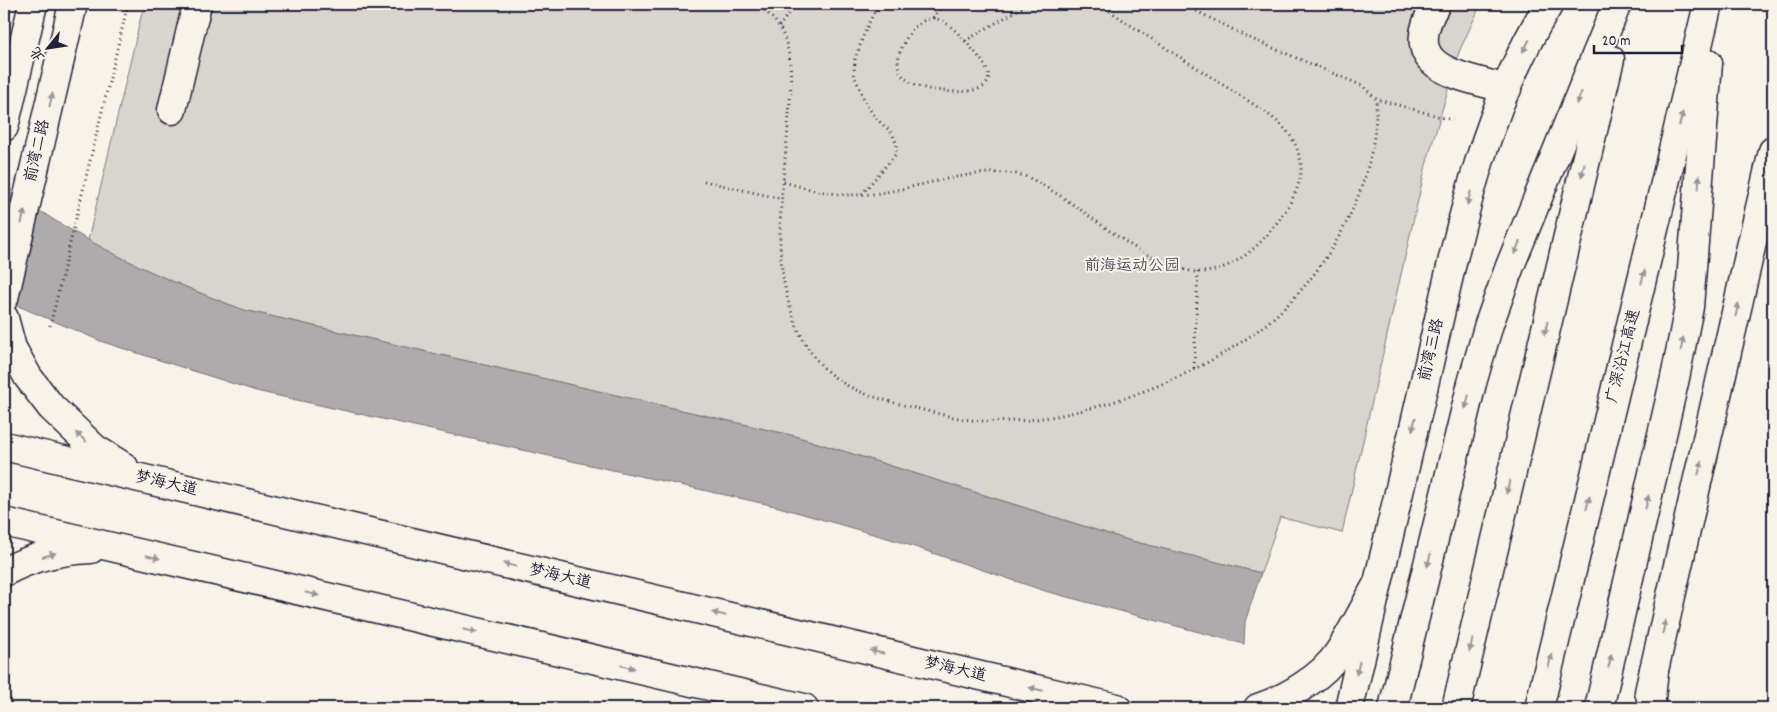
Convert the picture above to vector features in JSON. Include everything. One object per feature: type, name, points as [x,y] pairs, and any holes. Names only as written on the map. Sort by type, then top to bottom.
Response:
[{"type":"main road","points":[[4,127],[33,4]]},
{"type":"main road","name":"前湾二路","points":[[4,298],[73,4]]},
{"type":"main road","points":[[172,110],[197,4]]},
{"type":"main road","points":[[1436,4],[1425,27],[1424,46],[1433,63],[1447,71],[1507,89]]},
{"type":"main road","name":"前湾三路","points":[[1349,708],[1447,284],[1474,179],[1518,61],[1549,4]]},
{"type":"main road","points":[[1393,708],[1472,383],[1489,324],[1510,266],[1617,4]]},
{"type":"main road","points":[[1456,708],[1623,4]]},
{"type":"main road","name":"广深沿江高速","points":[[1539,708],[1708,4]]},
{"type":"main road","points":[[1599,708],[1675,378],[1689,307],[1710,30],[1714,4]]},
{"type":"main road","points":[[1645,708],[1773,151]]},
{"type":"main road","points":[[4,318],[12,348],[28,377],[51,407],[96,449],[125,467],[169,485]]},
{"type":"main road","name":"梦海大道","points":[[4,446],[1117,708]]},
{"type":"main road","points":[[4,522],[804,708]]},
{"type":"main road","points":[[4,572],[34,560],[70,550],[114,548]]},
{"type":"main road","points":[[1258,708],[1276,702],[1311,681],[1338,654],[1377,585]]},
{"type":"main road","points":[[1651,708],[1654,670]]},
{"type":"path","points":[[50,326],[128,4]]},
{"type":"path","points":[[757,4],[768,13],[779,27],[786,43],[791,83],[780,230],[781,261],[785,286],[805,343],[820,364],[833,377],[855,391],[936,414],[982,421],[1019,421],[1058,417],[1134,395],[1215,358],[1261,330],[1292,301],[1325,259],[1350,217],[1367,168],[1377,120],[1376,99]]},
{"type":"path","points":[[779,27],[795,4]]},
{"type":"path","points":[[862,194],[895,155],[897,145],[892,133],[867,106],[854,75],[855,58],[878,4]]},
{"type":"path","points":[[933,18],[948,24],[966,41],[986,65],[990,72],[988,82],[982,88],[952,92],[921,88],[909,83],[901,75],[897,64],[898,54],[910,30],[918,24],[933,18],[942,4]]},
{"type":"path","points":[[966,41],[1028,4]]},
{"type":"path","points":[[784,182],[838,194],[862,194],[979,174],[1001,172],[1019,174],[1044,186],[1080,209],[1126,243],[1173,266],[1198,271],[1209,271],[1239,260],[1258,245],[1282,219],[1298,187],[1301,168],[1298,152],[1293,140],[1283,127],[1252,104],[1132,27],[1100,4]]},
{"type":"path","points":[[1183,4],[1247,37],[1363,86],[1376,99],[1452,120]]},
{"type":"path","points":[[704,181],[782,199]]},
{"type":"path","points":[[1194,368],[1198,271]]},
{"type":"green space","name":"前海运动公园","points":[[144,4],[1481,4],[1459,52],[1426,165],[1342,533],[1280,517],[1261,573],[1128,540],[795,436],[244,310],[126,260],[88,240]]},
{"type":"shaded area","points":[[4,184],[47,216],[100,246],[194,291],[244,310],[795,436],[1128,540],[1261,573],[1245,622],[1244,644],[1045,591],[894,540],[775,506],[256,391],[103,342],[4,300]]}]
